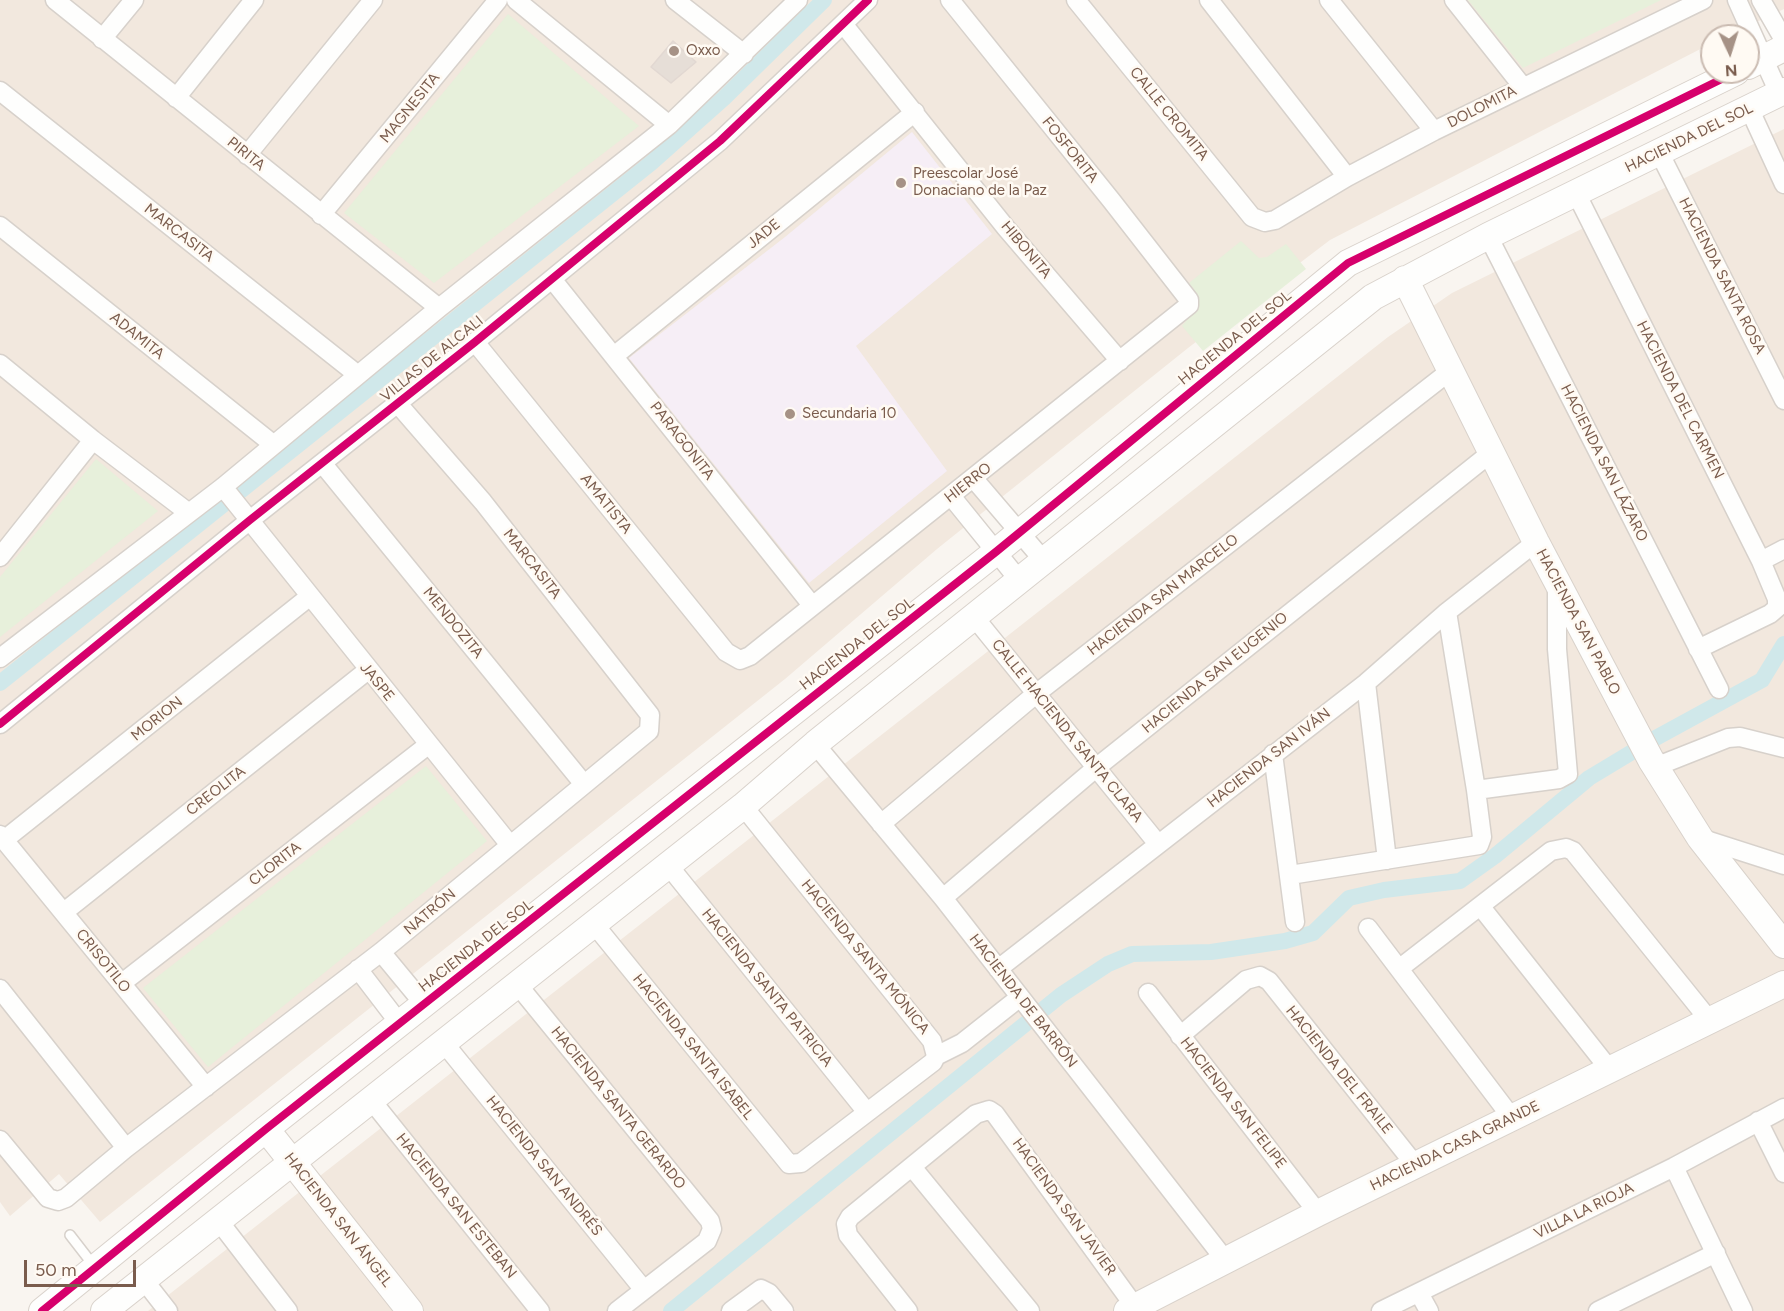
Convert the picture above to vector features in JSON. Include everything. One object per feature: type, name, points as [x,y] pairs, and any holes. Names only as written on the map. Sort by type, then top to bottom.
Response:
[{"type":"street","name":"PIRITA","points":[[55,0],[439,308]]},
{"type":"street","points":[[102,39],[134,0]]},
{"type":"street","points":[[176,98],[254,0]]},
{"type":"street","points":[[247,155],[373,0]]},
{"type":"street","name":"MAGNESITA","points":[[321,215],[498,0]]},
{"type":"street","points":[[516,0],[669,125]]},
{"type":"street","points":[[675,0],[744,54]]},
{"type":"street","points":[[0,658],[189,513],[225,489],[274,445],[439,308],[669,125],[798,0]]},
{"type":"street","name":"VILLAS DE ALCALI","points":[[0,724],[248,518],[398,404],[720,141],[868,0]]},
{"type":"street","name":"FOSFORITA","points":[[950,0],[1112,200],[1189,300]]},
{"type":"street","name":"CALLE CROMITA","points":[[1076,0],[1252,217],[1265,222]]},
{"type":"street","points":[[1209,0],[1347,177]]},
{"type":"street","points":[[1329,0],[1434,131]]},
{"type":"street","points":[[1454,0],[1523,87]]},
{"type":"street","name":"DOLOMITA","points":[[1265,222],[1275,220],[1347,177],[1434,131],[1703,0]]},
{"type":"street","points":[[1737,0],[1782,92]]},
{"type":"street","points":[[1761,0],[1784,40]]},
{"type":"street","name":"HIBONITA","points":[[844,25],[1006,228],[1120,361]]},
{"type":"street","name":"HACIENDA DEL SOL","points":[[42,1311],[400,1023],[996,551],[1348,263],[1712,84]]},
{"type":"street","name":"MARCASITA","points":[[0,91],[358,375]]},
{"type":"street","name":"HACIENDA DEL SOL","points":[[104,1311],[743,806],[815,744],[1373,297],[1488,236],[1782,92]]},
{"type":"street","points":[[1749,108],[1784,184]]},
{"type":"street","name":"JADE","points":[[614,356],[915,112]]},
{"type":"street","name":"HACIENDA SANTA ROSA","points":[[1659,152],[1784,400]]},
{"type":"street","name":"HACIENDA DEL CARMEN","points":[[1576,193],[1761,561],[1777,599],[1777,608],[1698,649]]},
{"type":"street","name":"ADAMITA","points":[[0,226],[274,445]]},
{"type":"street","name":"HACIENDA SAN LÁZARO","points":[[1488,236],[1719,689]]},
{"type":"street","name":"PARAGONITA","points":[[552,279],[812,604]]},
{"type":"street","name":"HACIENDA SAN PABLO","points":[[1405,279],[1536,543],[1653,764],[1700,838],[1784,945]]},
{"type":"street","name":"HIERRO","points":[[740,660],[750,656],[812,604],[974,479],[1187,309],[1189,300]]},
{"type":"street","name":"AMATISTA","points":[[475,342],[726,652],[740,660]]},
{"type":"street","name":"HACIENDA SAN MARCELO","points":[[881,824],[1037,693],[1450,371]]},
{"type":"street","points":[[3,373],[189,513]]},
{"type":"street","name":"MARCASITA","points":[[398,404],[483,502],[650,715],[649,731]]},
{"type":"street","points":[[0,557],[93,440]]},
{"type":"street","name":"HACIENDA SAN EUGENIO","points":[[943,898],[1097,767],[1492,452]]},
{"type":"street","name":"MENDOZITA","points":[[322,463],[583,783]]},
{"type":"street","points":[[974,479],[1044,561]]},
{"type":"street","name":"JASPE","points":[[225,489],[309,597],[510,845]]},
{"type":"street","points":[[951,496],[1019,580]]},
{"type":"street","name":"HACIENDA SAN IVÁN","points":[[998,969],[1366,683],[1447,612],[1536,543]]},
{"type":"street","points":[[1761,561],[1784,549]]},
{"type":"street","points":[[1476,790],[1559,779],[1568,774],[1557,649],[1557,582]]},
{"type":"street","name":"MORION","points":[[2,838],[309,597]]},
{"type":"street","points":[[1290,875],[1479,845],[1482,837],[1476,790],[1447,612]]},
{"type":"street","name":"CALLE HACIENDA SANTA CLARA","points":[[975,618],[1158,844]]},
{"type":"street","name":"CREOLITA","points":[[63,912],[368,670]]},
{"type":"street","points":[[1366,683],[1387,860]]},
{"type":"street","name":"NATRÓN","points":[[0,1140],[48,1198],[58,1201],[66,1198],[126,1148],[381,952],[583,783],[649,731]]},
{"type":"street","points":[[1653,764],[1728,738],[1740,737],[1784,748]]},
{"type":"street","name":"HACIENDA DE BARRÓN","points":[[815,744],[943,898],[1226,1261]]},
{"type":"street","name":"CLORITA","points":[[122,983],[428,745]]},
{"type":"street","points":[[1274,754],[1295,922]]},
{"type":"street","name":"HACIENDA SANTA MÓNICA","points":[[743,806],[932,1041],[936,1056]]},
{"type":"street","name":"CRISOTILO","points":[[2,838],[206,1087]]},
{"type":"street","points":[[1700,838],[1784,864]]},
{"type":"street","points":[[1400,968],[1551,851],[1566,848],[1573,851],[1710,1021]]},
{"type":"street","name":"HACIENDA SANTA PATRICIA","points":[[668,865],[866,1111]]},
{"type":"street","points":[[1481,907],[1610,1070]]},
{"type":"street","name":"HACIENDA SANTA ISABEL","points":[[594,924],[783,1159],[795,1165],[866,1111]]},
{"type":"street","points":[[1368,928],[1512,1118]]},
{"type":"street","points":[[381,952],[424,1005]]},
{"type":"street","points":[[358,969],[400,1023]]},
{"type":"street","name":"HACIENDA DEL FRAILE","points":[[1180,1036],[1246,980],[1260,976],[1269,981],[1416,1166]]},
{"type":"street","name":"HACIENDA SANTA GERARDO","points":[[517,984],[710,1221],[710,1235],[707,1241],[644,1290]]},
{"type":"street","name":"HACIENDA CASA GRANDE","points":[[1134,1309],[1318,1213],[1784,984]]},
{"type":"street","points":[[0,989],[126,1148]]},
{"type":"street","name":"HACIENDA SAN FELIPE","points":[[1148,993],[1318,1213]]},
{"type":"street","points":[[866,1111],[933,1062],[936,1056],[962,1043],[1022,1002]]},
{"type":"street","name":"HACIENDA SAN ANDRÉS","points":[[444,1043],[644,1290]]},
{"type":"street","name":"HACIENDA SAN ESTEBAN","points":[[372,1101],[540,1311]]},
{"type":"street","name":"VILLA LA RIOJA","points":[[1382,1311],[1674,1167],[1784,1108]]},
{"type":"street","name":"HACIENDA SAN JAVIER","points":[[912,1167],[976,1114],[989,1110],[995,1114],[1134,1309]]},
{"type":"street","points":[[1758,1121],[1784,1173]]},
{"type":"street","name":"HACIENDA SAN ÁNGEL","points":[[266,1130],[410,1311]]},
{"type":"street","points":[[908,1311],[846,1229],[850,1217],[912,1167],[1030,1311]]},
{"type":"street","points":[[1674,1167],[1743,1311]]},
{"type":"street","points":[[218,1220],[288,1311]]},
{"type":"street","points":[[1598,1311],[1716,1253]]},
{"type":"street","points":[[143,1279],[168,1311]]},
{"type":"street","points":[[617,1311],[644,1290]]},
{"type":"street","points":[[731,1311],[757,1290],[766,1290],[784,1311]]},
{"type":"street","points":[[1419,1293],[1429,1311]]},
{"type":"lane","points":[[70,1235],[96,1268]]},
{"type":"shaded area","points":[[0,0],[1784,0],[1784,9],[1752,24],[1700,24],[1700,49],[1330,240],[1188,348],[937,549],[785,679],[100,1222],[59,1174],[10,1216],[0,1202]]},
{"type":"shaded area","points":[[1784,129],[1784,1311],[148,1311],[1388,337],[1452,293]]},
{"type":"shaded area","name":"Secundaria 10","points":[[912,132],[992,234],[856,346],[947,471],[809,583],[629,358],[785,237]]},
{"type":"green space","points":[[1468,0],[1661,0],[1523,68]]},
{"type":"green space","points":[[508,14],[639,126],[434,283],[344,213]]},
{"type":"green space","points":[[1241,241],[1259,258],[1267,257],[1286,244],[1306,269],[1203,351],[1182,326],[1194,306],[1194,289],[1189,283]]},
{"type":"green space","points":[[96,459],[158,511],[0,637],[0,577]]},
{"type":"green space","points":[[426,766],[487,841],[208,1067],[143,988]]},
{"type":"building","name":"Oxxo","points":[[673,41],[696,62],[671,83],[651,67]]},
{"type":"waterway","points":[[0,683],[651,163],[724,98],[824,0]]},
{"type":"waterway","points":[[671,1311],[1061,995],[1108,964],[1132,954],[1211,952],[1285,941],[1313,933],[1349,898],[1384,890],[1460,881],[1495,856],[1589,778],[1652,740],[1762,680],[1784,644]]},
{"type":"cycle path","points":[[0,724],[250,520],[475,342],[720,141],[868,0]]},
{"type":"cycle path","points":[[42,1311],[266,1129],[997,551],[1348,263],[1712,84]]},
{"type":"place","name":"Oxxo","points":[[674,51]]},
{"type":"place","name":"Preescolar José Donaciano de la Paz","points":[[901,183]]},
{"type":"place","name":"Secundaria 10","points":[[790,414]]}]
